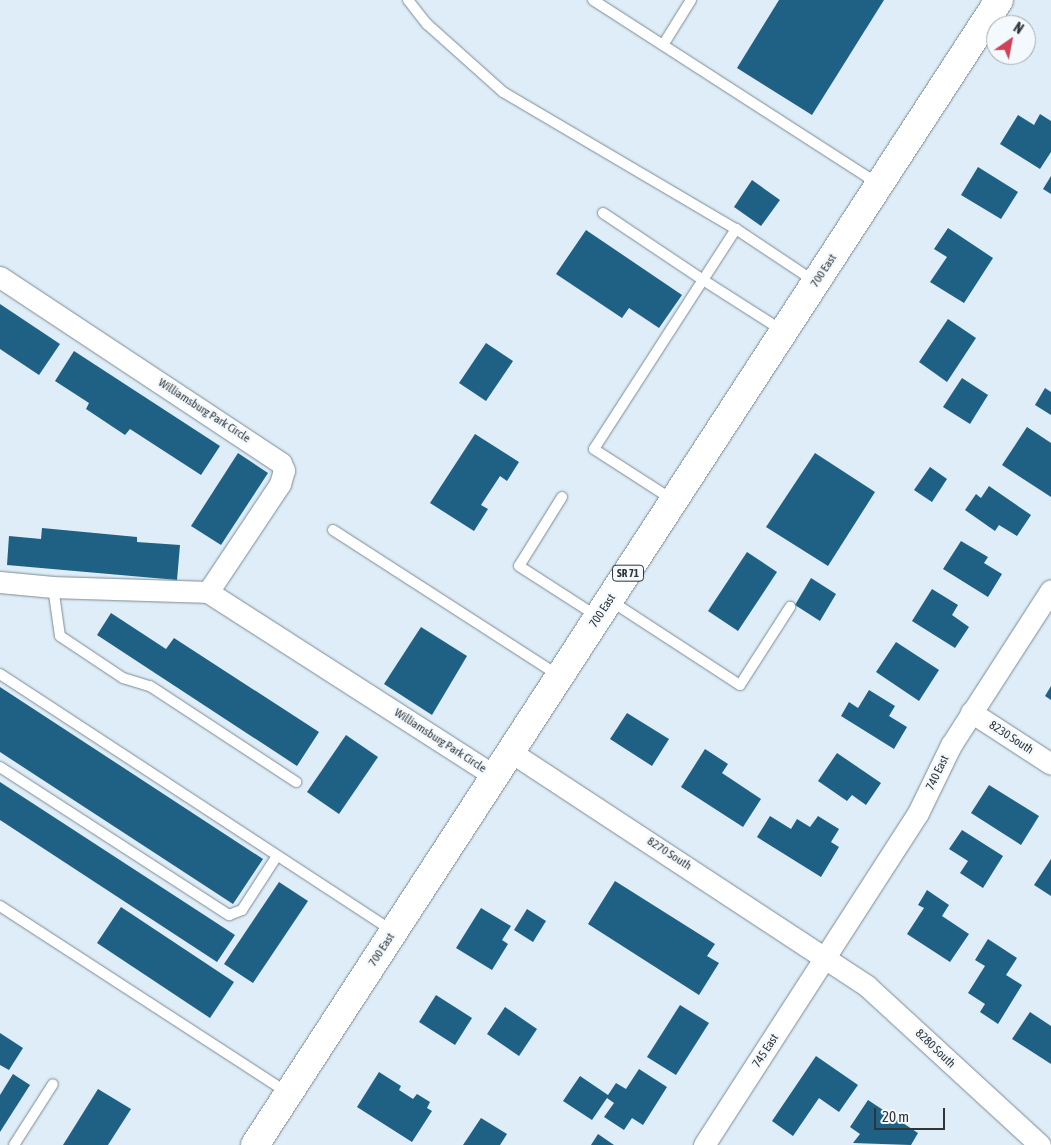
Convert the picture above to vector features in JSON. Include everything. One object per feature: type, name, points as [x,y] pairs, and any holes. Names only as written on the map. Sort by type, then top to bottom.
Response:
[{"type":"main road","name":"700 East","points":[[255,1145],[999,0]]},
{"type":"street","name":"Williamsburg Park Circle","points":[[0,276],[281,464],[284,470],[280,484],[208,592],[495,776]]},
{"type":"street","points":[[0,582],[53,587],[208,592]]},
{"type":"street","name":"740 East","points":[[827,957],[918,813],[972,712],[1051,590]]},
{"type":"street","name":"8230 South","points":[[972,712],[1051,764]]},
{"type":"street","name":"8270 South","points":[[511,752],[827,957]]},
{"type":"street","name":"745 East","points":[[704,1145],[827,957]]},
{"type":"street","name":"8280 South","points":[[827,957],[902,1017],[1040,1145]]},
{"type":"lane","points":[[408,0],[427,24],[503,92],[736,229],[816,282]]},
{"type":"lane","points":[[593,0],[879,184]]},
{"type":"lane","points":[[662,44],[690,0]]},
{"type":"lane","points":[[603,213],[784,332]]},
{"type":"lane","points":[[674,501],[594,449],[736,229]]},
{"type":"lane","points":[[562,497],[519,566],[604,609],[740,685],[790,607]]},
{"type":"lane","points":[[333,530],[561,676]]},
{"type":"lane","points":[[53,587],[60,636],[123,678],[150,686],[296,782]]},
{"type":"lane","points":[[0,674],[394,932]]},
{"type":"lane","points":[[0,767],[229,915],[242,910],[277,856]]},
{"type":"lane","points":[[0,906],[289,1094]]},
{"type":"lane","points":[[14,1145],[53,1084]]},
{"type":"building","points":[[779,0],[884,0],[812,115],[737,68]]},
{"type":"building","points":[[1040,114],[1051,121],[1051,152],[1040,169],[1000,144],[1018,115],[1034,125]]},
{"type":"building","points":[[978,167],[1018,192],[1001,219],[961,195]]},
{"type":"building","points":[[1051,176],[1051,194],[1043,189]]},
{"type":"building","points":[[752,180],[780,200],[761,226],[734,207]]},
{"type":"building","points":[[948,228],[993,258],[964,303],[930,282],[947,257],[934,249]]},
{"type":"building","points":[[586,230],[682,295],[659,328],[629,308],[622,318],[556,274]]},
{"type":"building","points":[[0,304],[60,344],[39,375],[0,349]]},
{"type":"building","points":[[948,319],[976,338],[947,382],[919,362]]},
{"type":"building","points":[[486,343],[513,361],[486,401],[459,383]]},
{"type":"building","points":[[74,351],[220,446],[201,475],[130,429],[125,435],[86,409],[89,403],[55,381]]},
{"type":"building","points":[[962,378],[988,395],[970,424],[943,407]]},
{"type":"building","points":[[1045,388],[1051,392],[1051,415],[1035,405]]},
{"type":"building","points":[[1027,427],[1051,443],[1051,497],[1002,465]]},
{"type":"building","points":[[475,434],[519,462],[507,481],[500,476],[481,505],[488,509],[474,531],[430,503]]},
{"type":"building","points":[[238,453],[268,473],[221,545],[191,526]]},
{"type":"building","points":[[815,453],[875,492],[828,566],[766,527]]},
{"type":"building","points":[[930,467],[947,479],[932,502],[914,490]]},
{"type":"building","points":[[989,486],[1031,515],[1017,536],[999,525],[995,531],[965,510],[976,494],[981,498]]},
{"type":"building","points":[[42,528],[137,537],[137,542],[180,545],[177,580],[7,565],[9,536],[41,539]]},
{"type":"building","points":[[961,541],[988,557],[984,563],[1002,574],[988,597],[943,569]]},
{"type":"building","points":[[747,552],[777,572],[738,631],[708,611]]},
{"type":"building","points":[[811,578],[836,594],[820,621],[795,605]]},
{"type":"building","points":[[932,589],[958,605],[952,615],[969,627],[955,648],[912,621]]},
{"type":"building","points":[[111,613],[166,649],[174,638],[319,732],[297,766],[97,635]]},
{"type":"building","points":[[421,627],[467,656],[432,715],[384,684]]},
{"type":"building","points":[[896,642],[939,670],[919,701],[876,672]]},
{"type":"building","points":[[1051,686],[1051,700],[1045,696]]},
{"type":"building","points":[[0,687],[263,859],[233,904],[0,752]]},
{"type":"building","points":[[869,690],[895,706],[889,716],[907,727],[894,749],[841,716],[849,702],[858,708]]},
{"type":"building","points":[[627,713],[669,739],[652,766],[610,739]]},
{"type":"building","points":[[346,735],[378,757],[339,814],[307,792]]},
{"type":"building","points":[[705,749],[728,764],[722,773],[761,799],[743,827],[681,787]]},
{"type":"building","points":[[837,753],[881,783],[866,805],[852,795],[847,801],[818,781]]},
{"type":"building","points":[[0,782],[235,935],[217,962],[0,820]]},
{"type":"building","points":[[989,785],[1039,816],[1021,845],[971,813]]},
{"type":"building","points":[[770,816],[791,829],[797,819],[810,827],[818,816],[839,829],[831,842],[839,847],[821,877],[757,837]]},
{"type":"building","points":[[962,830],[1003,856],[983,888],[960,873],[968,861],[949,849]]},
{"type":"building","points":[[1051,859],[1051,896],[1034,885]]},
{"type":"building","points":[[615,881],[715,944],[707,956],[719,963],[699,995],[588,924]]},
{"type":"building","points":[[279,882],[308,901],[253,983],[224,964]]},
{"type":"building","points":[[927,890],[949,905],[942,916],[969,934],[950,962],[907,934],[924,908],[918,905]]},
{"type":"building","points":[[121,907],[234,982],[210,1018],[97,943]]},
{"type":"building","points":[[481,908],[511,926],[502,940],[508,944],[492,970],[456,948]]},
{"type":"building","points":[[527,909],[546,921],[533,942],[514,930]]},
{"type":"building","points":[[988,939],[1017,958],[1006,975],[1022,985],[998,1024],[980,1012],[985,1004],[968,993],[985,966],[975,960]]},
{"type":"building","points":[[436,995],[472,1018],[455,1045],[419,1022]]},
{"type":"building","points":[[680,1005],[709,1023],[676,1075],[647,1057]]},
{"type":"building","points":[[505,1007],[537,1029],[519,1056],[487,1034]]},
{"type":"building","points":[[1030,1012],[1051,1026],[1051,1064],[1012,1039]]},
{"type":"building","points":[[0,1033],[23,1048],[9,1070],[0,1065]]},
{"type":"building","points":[[816,1056],[858,1085],[839,1112],[819,1098],[793,1136],[772,1121]]},
{"type":"building","points":[[639,1069],[667,1087],[643,1125],[632,1118],[624,1130],[604,1117],[614,1103],[607,1098],[592,1120],[563,1101],[580,1076],[608,1095],[616,1083],[626,1089]]},
{"type":"building","points":[[379,1072],[401,1086],[399,1090],[413,1099],[417,1094],[430,1102],[427,1108],[432,1111],[412,1142],[357,1107]]},
{"type":"building","points":[[13,1074],[30,1085],[0,1132],[0,1095]]},
{"type":"building","points":[[98,1089],[131,1109],[108,1145],[63,1145]]},
{"type":"building","points":[[868,1100],[918,1133],[911,1145],[853,1143],[860,1134],[850,1127]]},
{"type":"building","points":[[481,1118],[507,1134],[500,1145],[463,1145]]},
{"type":"building","points":[[598,1134],[614,1145],[591,1145]]}]
